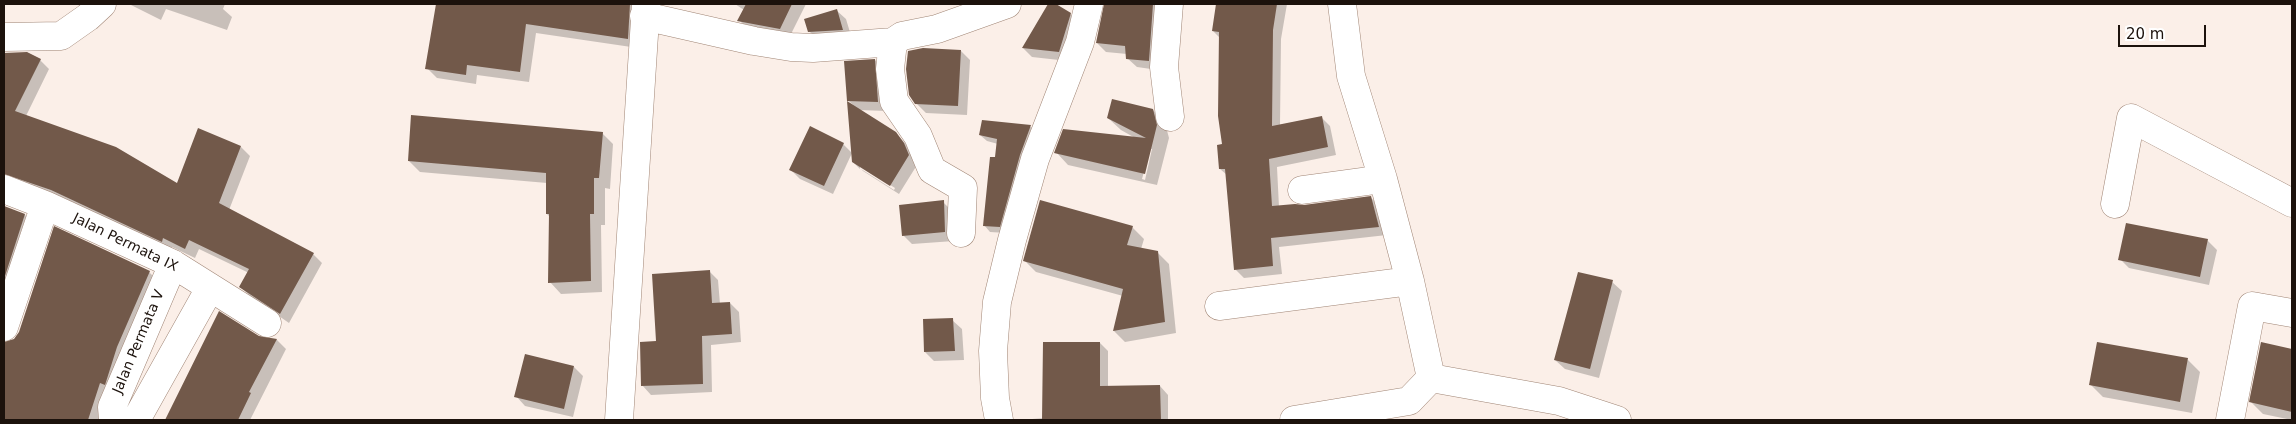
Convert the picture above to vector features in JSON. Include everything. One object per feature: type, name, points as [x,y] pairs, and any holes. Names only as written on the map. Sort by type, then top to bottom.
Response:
[{"type":"street","points":[[4,37],[61,36],[88,17],[102,4]]},
{"type":"street","points":[[619,420],[645,10],[790,48],[813,48],[893,42],[902,36],[937,29],[1007,4]]},
{"type":"street","points":[[999,420],[995,398],[993,351],[998,302],[1012,240],[1034,159],[1080,42],[1089,4]]},
{"type":"street","points":[[1169,4],[1164,67],[1170,117]]},
{"type":"street","points":[[1342,4],[1350,76],[1383,179],[1410,281],[1431,378]]},
{"type":"street","points":[[893,42],[890,69],[894,101],[918,136],[932,170],[963,188],[961,233]]},
{"type":"street","points":[[2115,204],[2131,118],[2292,203]]},
{"type":"street","points":[[1302,190],[1383,179]]},
{"type":"street","name":"Jalan Permata IX","points":[[4,189],[46,205],[173,264],[267,323]]},
{"type":"street","points":[[4,327],[46,205]]},
{"type":"street","name":"Jalan Permata V","points":[[113,420],[112,407],[173,264]]},
{"type":"street","points":[[1219,306],[1410,281]]},
{"type":"street","points":[[136,420],[210,288]]},
{"type":"street","points":[[2230,420],[2252,306],[2292,313]]},
{"type":"street","points":[[1294,420],[1409,401],[1431,378]]},
{"type":"street","points":[[1431,378],[1559,401],[1617,420]]},
{"type":"building","points":[[436,4],[630,4],[628,39],[526,24],[520,72],[467,65],[466,75],[425,69]]},
{"type":"building","points":[[746,4],[792,4],[780,29],[737,21]]},
{"type":"building","points":[[1048,4],[1056,4],[1071,13],[1059,52],[1022,48]]},
{"type":"building","points":[[1104,4],[1153,4],[1149,61],[1126,59],[1125,46],[1096,43]]},
{"type":"building","points":[[1216,4],[1277,4],[1273,30],[1272,126],[1322,116],[1328,147],[1269,159],[1272,206],[1304,205],[1371,196],[1379,227],[1271,238],[1273,266],[1234,270],[1225,169],[1219,169],[1217,145],[1222,144],[1218,116],[1219,32],[1212,31]]},
{"type":"building","points":[[837,9],[843,30],[808,32],[804,19]]},
{"type":"building","points":[[923,48],[961,50],[958,106],[915,104],[909,95],[906,69],[908,51]]},
{"type":"building","points":[[27,52],[41,59],[15,111],[116,147],[177,183],[198,128],[241,146],[219,203],[314,253],[280,314],[239,287],[249,269],[189,240],[185,249],[163,238],[162,242],[51,190],[4,174],[4,53]]},
{"type":"building","points":[[875,59],[878,102],[847,101],[844,61]]},
{"type":"building","points":[[1112,99],[1153,109],[1157,125],[1145,174],[1054,153],[1063,129],[1146,138],[1107,118]]},
{"type":"building","points":[[847,101],[896,132],[904,143],[909,155],[890,186],[852,162]]},
{"type":"building","points":[[411,115],[603,132],[599,178],[594,178],[594,214],[590,214],[591,281],[548,283],[549,214],[546,214],[546,173],[408,161]]},
{"type":"building","points":[[982,120],[1031,125],[1020,155],[1000,227],[983,226],[990,157],[995,157],[997,139],[979,135]]},
{"type":"building","points":[[810,126],[844,143],[824,186],[789,170]]},
{"type":"building","points":[[944,200],[945,232],[902,236],[899,205]]},
{"type":"building","points":[[1040,200],[1133,226],[1127,245],[1158,251],[1165,322],[1113,331],[1123,289],[1023,261]]},
{"type":"building","points":[[4,206],[25,214],[4,279]]},
{"type":"building","points":[[2126,223],[2208,239],[2200,277],[2118,260]]},
{"type":"building","points":[[54,226],[150,271],[117,347],[105,385],[100,383],[88,420],[4,420],[4,342],[14,339],[19,332]]},
{"type":"building","points":[[710,270],[712,303],[730,302],[732,334],[702,336],[703,384],[641,386],[640,342],[656,341],[652,274]]},
{"type":"building","points":[[1578,272],[1613,280],[1590,369],[1554,360]]},
{"type":"building","points":[[219,311],[259,336],[277,339],[249,392],[251,393],[238,420],[165,420]]},
{"type":"building","points":[[953,318],[955,351],[924,352],[923,319]]},
{"type":"building","points":[[1043,342],[1100,342],[1100,386],[1160,385],[1161,420],[1042,420]]},
{"type":"building","points":[[2097,342],[2188,358],[2180,402],[2089,385]]},
{"type":"building","points":[[2261,342],[2292,349],[2292,412],[2249,402]]},
{"type":"building","points":[[525,354],[574,366],[564,409],[514,397]]}]
